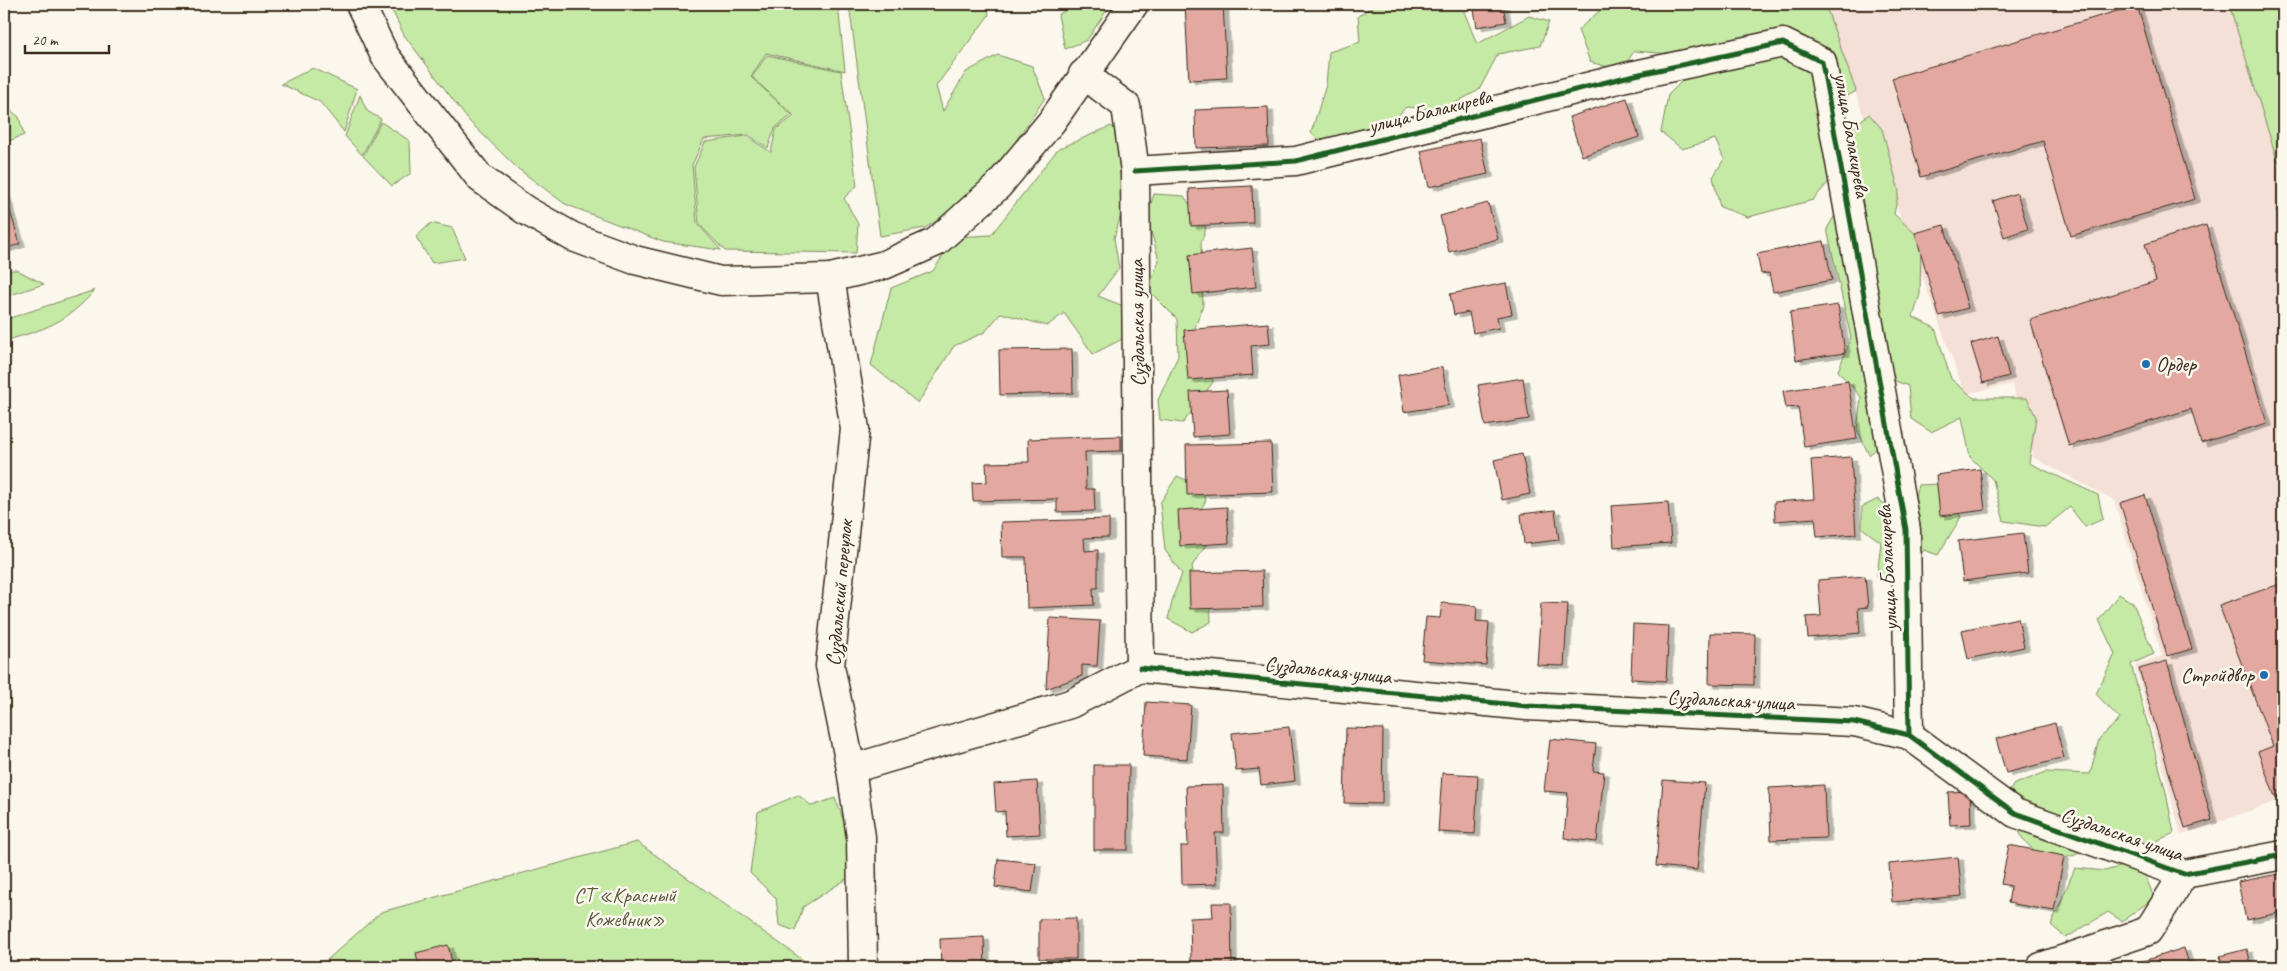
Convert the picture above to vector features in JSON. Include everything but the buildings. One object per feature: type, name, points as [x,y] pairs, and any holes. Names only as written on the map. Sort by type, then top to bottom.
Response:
[{"type":"street","points":[[360,4],[386,56],[480,178],[525,210],[573,237],[635,260],[721,281],[830,278],[884,265],[936,242],[998,186],[1052,121],[1083,74],[1134,4]]},
{"type":"street","name":"улица Балакирева","points":[[1135,171],[1296,161],[1626,78],[1783,43],[1822,62],[1906,530],[1909,735]]},
{"type":"street","name":"Суздальская улица","points":[[1083,74],[1126,106],[1135,171],[1140,668],[1527,706],[1854,722],[1909,735],[2015,813],[2184,874],[2283,855]]},
{"type":"street","name":"Суздальский переулок","points":[[830,278],[855,429],[830,666],[851,769],[861,837],[863,967]]},
{"type":"street","points":[[851,769],[1070,704],[1140,668]]},
{"type":"street","points":[[2041,967],[2148,931],[2184,874]]},
{"type":"shaded area","points":[[1825,4],[2283,4],[2283,799],[2181,835],[2135,665],[2162,656],[2114,500],[2034,458],[2012,384],[1965,394]]},
{"type":"green space","points":[[389,4],[838,4],[845,71],[766,53],[751,77],[792,115],[775,128],[768,148],[748,135],[704,139],[692,165],[697,223],[721,250],[663,242],[565,204],[517,168],[469,121],[404,35]]},
{"type":"green space","points":[[849,4],[987,4],[989,15],[936,86],[943,111],[966,72],[998,55],[1032,66],[1045,98],[1007,154],[965,203],[925,228],[880,236]]},
{"type":"green space","points":[[1074,4],[1111,4],[1087,40],[1065,49],[1058,15]]},
{"type":"green space","points":[[1377,4],[1461,4],[1477,44],[1529,16],[1549,22],[1540,46],[1498,54],[1479,90],[1442,110],[1406,107],[1376,140],[1328,148],[1311,133],[1326,85],[1329,52],[1360,42],[1358,16]]},
{"type":"green space","points":[[1607,4],[1825,4],[1856,91],[1821,112],[1832,178],[1813,200],[1748,217],[1720,207],[1713,177],[1724,159],[1715,139],[1682,149],[1661,132],[1668,95],[1691,72],[1684,55],[1634,51],[1622,71],[1590,62],[1578,30]]},
{"type":"green space","points":[[2229,4],[2283,4],[2283,163],[2277,160]]},
{"type":"green space","points":[[767,55],[841,71],[857,186],[844,198],[858,224],[856,253],[725,251],[699,224],[694,167],[705,142],[746,136],[771,152],[776,129],[794,116],[752,77]]},
{"type":"green space","points":[[313,68],[357,89],[344,132],[320,102],[281,84]]},
{"type":"green space","points":[[360,95],[367,111],[381,119],[362,155],[345,136]]},
{"type":"green space","points":[[4,105],[19,117],[24,135],[4,143]]},
{"type":"green space","points":[[1869,114],[1882,129],[1899,191],[1894,214],[1921,239],[1920,294],[1913,317],[1935,328],[1951,379],[1974,398],[2027,398],[2036,417],[2029,463],[2098,495],[2103,519],[2085,527],[2070,507],[2045,527],[2004,521],[1993,480],[1970,457],[1962,417],[1931,432],[1911,419],[1908,386],[1883,376],[1868,405],[1886,441],[1869,455],[1857,429],[1861,397],[1838,371],[1851,338],[1827,229],[1839,208],[1864,207],[1847,132]]},
{"type":"green space","points":[[381,122],[410,141],[411,173],[392,186],[363,156]]},
{"type":"green space","points":[[1111,126],[1140,151],[1114,238],[1119,268],[1098,296],[1131,309],[1130,335],[1093,354],[1064,313],[1047,326],[1001,313],[985,332],[954,346],[918,403],[871,365],[891,288],[933,271],[955,237],[991,235],[1058,149]]},
{"type":"green space","points":[[1154,194],[1184,196],[1206,228],[1201,243],[1203,305],[1190,342],[1207,359],[1213,382],[1183,423],[1160,420],[1158,400],[1178,356],[1177,319],[1148,290],[1159,260],[1147,217]]},
{"type":"green space","points":[[2283,197],[2283,233],[2276,210]]},
{"type":"green space","points":[[431,223],[452,228],[465,258],[432,263],[416,237]]},
{"type":"green space","points":[[17,270],[44,284],[4,297],[4,271]]},
{"type":"green space","points":[[95,290],[85,301],[54,324],[4,341],[4,320]]},
{"type":"green space","points":[[1177,476],[1195,484],[1206,500],[1193,523],[1210,539],[1192,566],[1196,587],[1210,598],[1211,622],[1192,632],[1168,619],[1174,594],[1182,574],[1165,550],[1160,503]]},
{"type":"green space","points":[[1941,484],[1961,517],[1938,555],[1924,550],[1900,586],[1877,576],[1881,542],[1862,528],[1862,507],[1878,499],[1908,522],[1918,485]]},
{"type":"green space","points":[[2119,594],[2133,603],[2154,654],[2131,664],[2165,788],[2174,833],[2150,844],[2090,832],[2078,854],[2048,863],[2023,840],[2006,800],[2013,785],[2046,772],[2090,774],[2099,739],[2120,719],[2096,694],[2115,654],[2099,620]]},
{"type":"green space","points":[[798,795],[812,806],[835,798],[853,844],[848,878],[803,907],[795,931],[779,925],[776,898],[750,873],[758,812]]},
{"type":"green space","name":"СТ «Красный Кожевник»","points":[[637,842],[813,967],[319,967],[381,912]]},
{"type":"green space","points":[[2140,861],[2154,898],[2122,921],[2108,912],[2066,938],[2051,925],[2075,868],[2105,871]]},
{"type":"cycle path","points":[[1135,171],[1296,161],[1626,77],[1783,43],[1822,62],[1906,530],[1909,735]]},
{"type":"cycle path","points":[[1140,668],[1527,706],[1854,722],[1909,735],[2015,813],[2184,874],[2283,855]]},
{"type":"place","name":"Ордер","points":[[2146,364]]},
{"type":"place","name":"Стройдвор","points":[[2264,675]]}]
